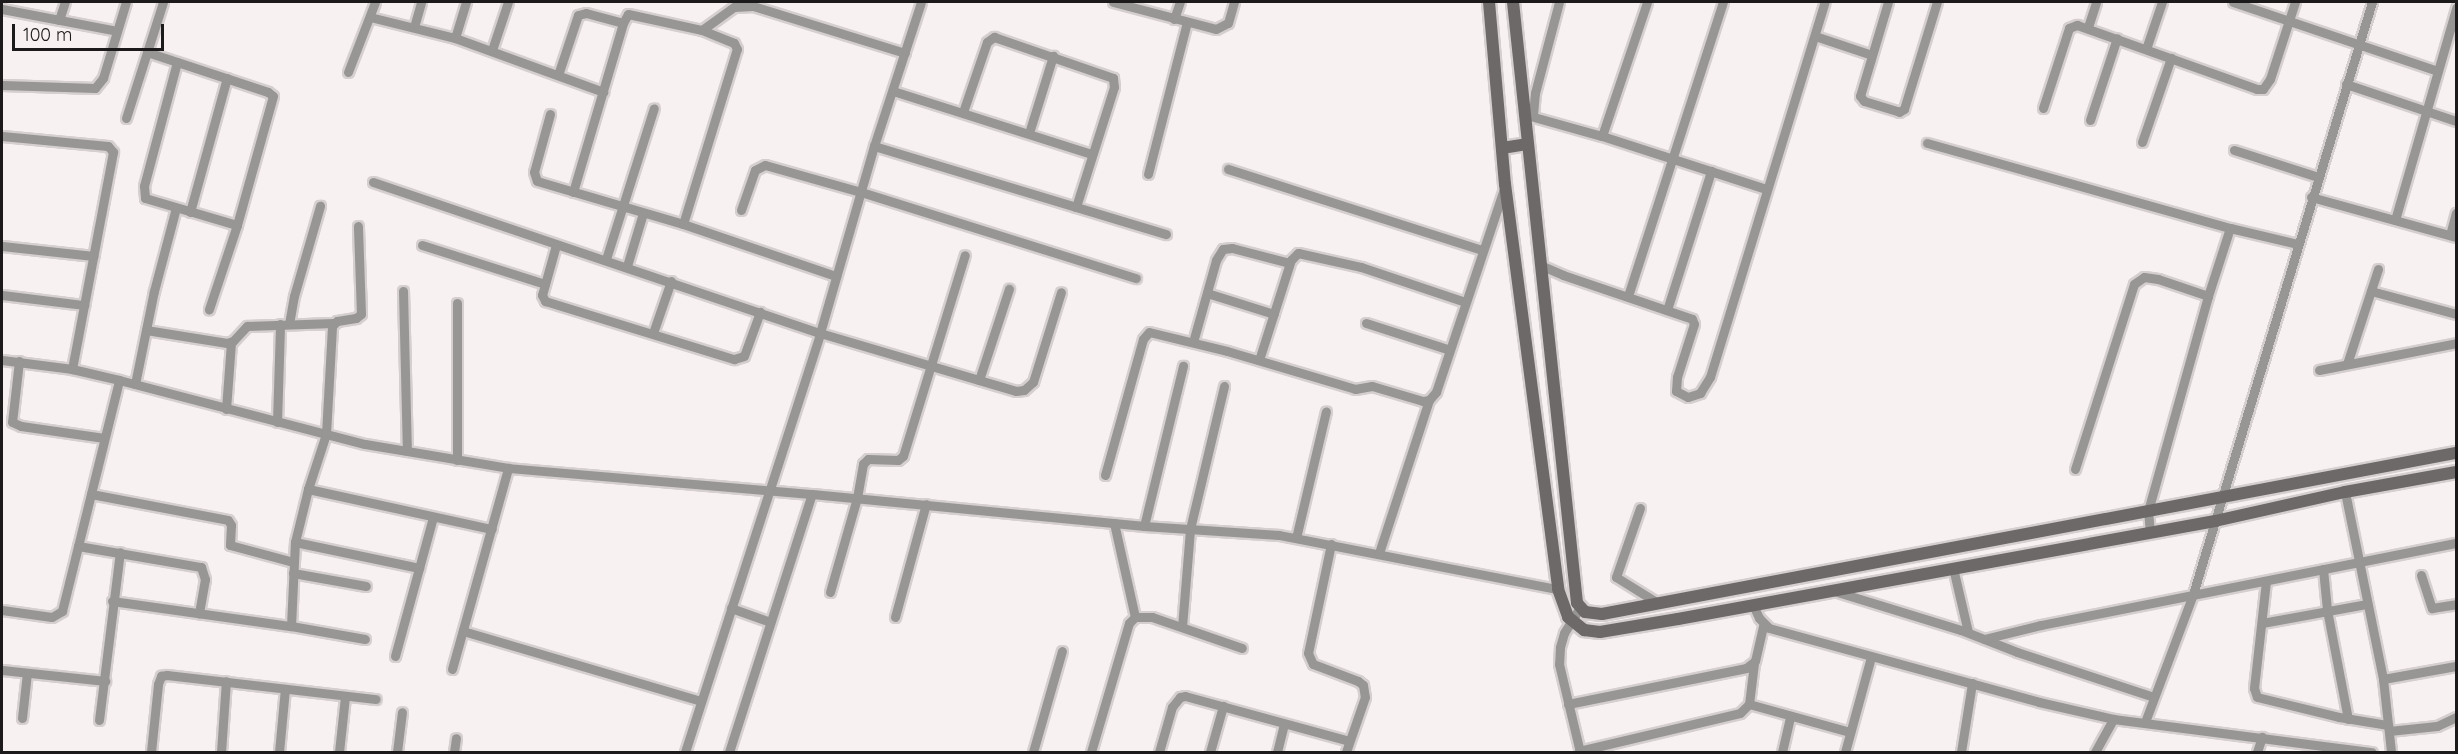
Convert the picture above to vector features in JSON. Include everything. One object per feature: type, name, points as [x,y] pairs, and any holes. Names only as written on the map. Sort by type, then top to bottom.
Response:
[{"type":"main road","points":[[1489,2],[1505,184],[1558,590],[1572,621],[1584,630],[1600,632],[1753,605],[2215,521],[2345,492],[2457,472]]},
{"type":"main road","points":[[1513,2],[1528,114],[1527,144],[1579,609],[1590,614],[1602,614],[2457,453]]},
{"type":"main road","points":[[1502,148],[1527,144]]},
{"type":"main road","points":[[1848,568],[1851,586]]},
{"type":"street","points":[[59,20],[64,2]]},
{"type":"street","points":[[2,85],[95,88],[103,78],[126,2]]},
{"type":"street","points":[[126,118],[163,2]]},
{"type":"street","points":[[348,72],[375,2]]},
{"type":"street","points":[[414,27],[421,2]]},
{"type":"street","points":[[455,38],[466,2]]},
{"type":"street","points":[[492,50],[508,2]]},
{"type":"street","points":[[686,753],[767,490],[820,333],[874,147],[921,2]]},
{"type":"street","points":[[1113,2],[1208,29],[1223,27],[1228,22],[1234,2]]},
{"type":"street","points":[[1174,19],[1180,2]]},
{"type":"street","points":[[1559,2],[1528,114],[1766,189]]},
{"type":"street","points":[[1602,136],[1647,2]]},
{"type":"street","points":[[1628,296],[1723,2]]},
{"type":"street","points":[[1540,265],[1563,275],[1689,317],[1694,321],[1676,385],[1679,394],[1694,396],[1705,388],[1825,2]]},
{"type":"street","points":[[1888,2],[1861,93],[1862,99],[1899,112],[1903,110],[1937,2]]},
{"type":"street","points":[[2088,27],[2096,2]]},
{"type":"street","points":[[2146,48],[2162,2]]},
{"type":"street","points":[[2233,2],[2358,46],[2438,71]]},
{"type":"street","points":[[2043,108],[2069,28],[2077,25],[2088,27],[2257,89],[2263,89],[2271,79],[2295,2]]},
{"type":"street","points":[[2145,722],[2193,594],[2311,197],[2372,2]]},
{"type":"street","points":[[702,30],[734,7],[753,6],[905,53]]},
{"type":"street","points":[[9,7],[59,20],[117,31]]},
{"type":"street","points":[[2395,220],[2457,8]]},
{"type":"street","points":[[558,75],[578,15],[586,13],[622,23]]},
{"type":"street","points":[[573,192],[622,23],[628,14],[633,13],[693,30],[702,30],[734,43],[737,48],[683,224]]},
{"type":"street","points":[[370,17],[455,38],[603,92]]},
{"type":"street","points":[[1148,174],[1187,22]]},
{"type":"street","points":[[1815,36],[1872,56]]},
{"type":"street","points":[[963,112],[987,42],[991,39],[1000,37],[1113,78],[1114,87],[1076,207]]},
{"type":"street","points":[[2090,120],[2117,38]]},
{"type":"street","points":[[147,52],[268,92],[273,101],[237,225],[209,309]]},
{"type":"street","points":[[1029,133],[1053,56]]},
{"type":"street","points":[[2142,142],[2171,58]]},
{"type":"street","points":[[177,62],[143,191],[149,201],[237,225]]},
{"type":"street","points":[[190,212],[226,78]]},
{"type":"street","points":[[2346,84],[2457,121]]},
{"type":"street","points":[[893,91],[1092,154]]},
{"type":"street","points":[[606,259],[654,108]]},
{"type":"street","points":[[550,114],[534,178],[573,192],[683,224],[836,276]]},
{"type":"street","points":[[2,136],[112,148],[113,156],[72,369]]},
{"type":"street","points":[[1927,143],[2230,228],[2297,244]]},
{"type":"street","points":[[874,147],[1166,234]]},
{"type":"street","points":[[2234,150],[2318,177]]},
{"type":"street","points":[[741,210],[752,176],[759,166],[765,165],[861,192],[1136,278]]},
{"type":"street","points":[[1228,169],[1482,250]]},
{"type":"street","points":[[1667,310],[1711,171]]},
{"type":"street","points":[[373,182],[820,333],[1016,391],[1029,387],[1061,292]]},
{"type":"street","points":[[1379,554],[1429,400],[1436,392],[1505,184]]},
{"type":"street","points":[[2311,197],[2453,236],[2457,213]]},
{"type":"street","points":[[277,422],[285,324],[320,206]]},
{"type":"street","points":[[135,384],[176,208]]},
{"type":"street","points":[[627,266],[643,213]]},
{"type":"street","points":[[226,409],[231,342],[247,326],[334,323],[356,318],[361,314],[358,226]]},
{"type":"street","points":[[2150,533],[2148,511],[2208,296],[2230,228]]},
{"type":"street","points":[[422,245],[545,284]]},
{"type":"street","points":[[556,245],[542,297],[545,301],[734,360],[740,359],[747,351],[760,312]]},
{"type":"street","points":[[2,246],[93,256]]},
{"type":"street","points":[[1193,342],[1218,255],[1223,249],[1232,248],[1290,263]]},
{"type":"street","points":[[1259,360],[1290,263],[1293,255],[1298,253],[1362,267],[1466,302]]},
{"type":"street","points":[[830,592],[857,498],[865,460],[898,460],[903,456],[965,255]]},
{"type":"street","points":[[2347,364],[2378,269]]},
{"type":"street","points":[[2075,469],[2134,284],[2144,278],[2158,279],[2208,296]]},
{"type":"street","points":[[653,333],[671,281]]},
{"type":"street","points":[[979,380],[1009,289]]},
{"type":"street","points":[[403,291],[407,451]]},
{"type":"street","points":[[2371,291],[2457,314]]},
{"type":"street","points":[[1207,292],[1274,314]]},
{"type":"street","points":[[2,295],[84,305]]},
{"type":"street","points":[[457,303],[457,460]]},
{"type":"street","points":[[291,626],[295,542],[308,489],[326,434],[334,323]]},
{"type":"street","points":[[1366,323],[1450,350]]},
{"type":"street","points":[[146,330],[231,342]]},
{"type":"street","points":[[1105,475],[1145,335],[1155,332],[1354,389],[1372,386],[1423,401],[1429,400]]},
{"type":"street","points":[[2319,370],[2457,343]]},
{"type":"street","points":[[2,360],[72,369],[326,434],[407,451],[508,468],[1296,538],[1558,590]]},
{"type":"street","points":[[19,361],[12,422],[21,426],[104,438]]},
{"type":"street","points":[[1144,526],[1183,366]]},
{"type":"street","points":[[2,610],[45,617],[58,616],[65,602],[119,380]]},
{"type":"street","points":[[1182,627],[1190,529],[1224,386]]},
{"type":"street","points":[[1296,538],[1326,411]]},
{"type":"street","points":[[452,669],[508,468]]},
{"type":"street","points":[[308,489],[492,529]]},
{"type":"street","points":[[2345,492],[2383,679],[2391,753]]},
{"type":"street","points":[[91,494],[228,520],[231,525],[230,545],[293,562]]},
{"type":"street","points":[[729,753],[812,494]]},
{"type":"street","points":[[895,617],[927,504]]},
{"type":"street","points":[[1640,508],[1616,577],[1658,603]]},
{"type":"street","points":[[394,656],[433,517]]},
{"type":"street","points":[[1091,753],[1130,623],[1135,616],[1114,523]]},
{"type":"street","points":[[295,542],[419,568]]},
{"type":"street","points":[[1984,639],[2193,594],[2457,543]]},
{"type":"street","points":[[1331,544],[1308,653],[1314,664],[1363,685],[1365,697],[1346,753]]},
{"type":"street","points":[[78,546],[201,567],[205,579],[199,613]]},
{"type":"street","points":[[99,720],[112,601],[120,552]]},
{"type":"street","points":[[1953,568],[1968,632]]},
{"type":"street","points":[[2323,569],[2327,610],[2348,719]]},
{"type":"street","points":[[293,573],[366,586]]},
{"type":"street","points":[[2421,575],[2432,608],[2457,604]]},
{"type":"street","points":[[2266,581],[2254,688],[2257,697],[2388,728],[2436,726],[2457,717]]},
{"type":"street","points":[[1829,590],[1968,632],[2154,697]]},
{"type":"street","points":[[112,601],[291,626],[365,639]]},
{"type":"street","points":[[2262,623],[2367,604]]},
{"type":"street","points":[[1579,609],[1560,647],[1559,664],[1580,752],[1740,713],[1749,704],[1754,663],[1763,625],[1753,605]]},
{"type":"street","points":[[731,608],[770,622]]},
{"type":"street","points":[[1135,616],[1152,617],[1242,648]]},
{"type":"street","points":[[1763,625],[1871,657],[2113,719],[2303,742],[2346,751],[2372,753]]},
{"type":"street","points":[[463,631],[701,701]]},
{"type":"street","points":[[1033,753],[1062,651]]},
{"type":"street","points":[[1845,753],[1871,657]]},
{"type":"street","points":[[1568,704],[1746,668],[1754,663]]},
{"type":"street","points":[[2383,679],[2457,666]]},
{"type":"street","points":[[2,670],[105,681]]},
{"type":"street","points":[[22,718],[27,673]]},
{"type":"street","points":[[152,753],[158,684],[161,676],[226,681],[376,699]]},
{"type":"street","points":[[221,753],[226,681]]},
{"type":"street","points":[[1961,753],[1972,683]]},
{"type":"street","points":[[279,753],[285,689]]},
{"type":"street","points":[[1159,753],[1172,707],[1180,697],[1185,696],[1349,741]]},
{"type":"street","points":[[339,753],[345,697]]},
{"type":"street","points":[[1749,704],[1850,732]]},
{"type":"street","points":[[1210,753],[1223,706]]},
{"type":"street","points":[[397,753],[402,712]]},
{"type":"street","points":[[1782,753],[1790,716]]},
{"type":"street","points":[[2095,753],[2113,719]]},
{"type":"street","points":[[1277,753],[1284,724]]},
{"type":"street","points":[[2257,753],[2262,737]]},
{"type":"street","points":[[454,753],[456,738]]},
{"type":"street","points":[[2299,753],[2303,742]]}]
